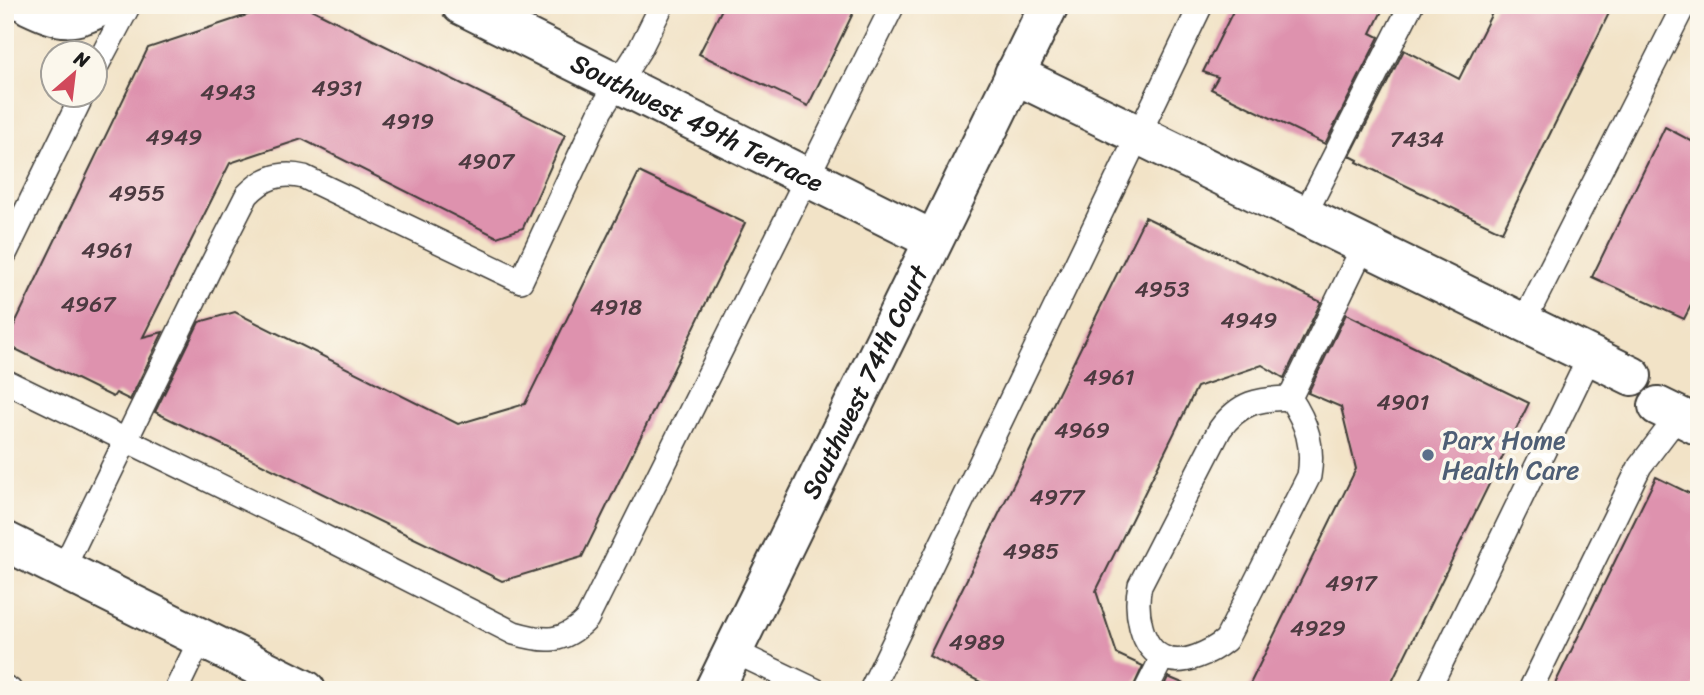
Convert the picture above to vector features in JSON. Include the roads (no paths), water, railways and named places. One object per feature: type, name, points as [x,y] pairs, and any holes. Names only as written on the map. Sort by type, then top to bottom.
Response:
[{"type":"street","points":[[29,5],[62,18],[80,18],[104,5]]},
{"type":"street","name":"Southwest 49th Terrace","points":[[461,5],[933,240]]},
{"type":"street","name":"Southwest 74th Court","points":[[715,690],[1049,5]]},
{"type":"street","points":[[1014,74],[1632,376]]},
{"type":"street","points":[[5,541],[306,690]]},
{"type":"lane","points":[[108,45],[129,5]]},
{"type":"lane","points":[[63,569],[209,270],[247,195],[256,185],[280,175],[304,177],[521,281],[601,110],[640,49],[662,5]]},
{"type":"lane","points":[[5,381],[313,531],[514,633],[548,640],[563,638],[576,631],[587,619],[893,5]]},
{"type":"lane","points":[[871,690],[1201,5]]},
{"type":"lane","points":[[1304,216],[1411,5]]},
{"type":"lane","points":[[1523,323],[1684,5]]},
{"type":"lane","points":[[5,254],[76,108]]},
{"type":"lane","points":[[1290,398],[1364,245]]},
{"type":"lane","points":[[1428,690],[1590,356]]},
{"type":"lane","points":[[1290,398],[1307,428],[1312,459],[1310,475],[1226,640],[1213,650],[1197,656],[1162,658],[1149,644],[1140,625],[1137,598],[1140,586],[1228,418],[1238,409],[1262,399],[1290,398]]},
{"type":"lane","points":[[1530,690],[1640,466],[1678,416]]},
{"type":"lane","points":[[176,690],[201,638]]},
{"type":"lane","points":[[733,651],[815,690]]},
{"type":"lane","points":[[1146,690],[1162,658]]},
{"type":"lane","points":[[5,687],[10,690]]},
{"type":"place","name":"Parx Home Health Care","points":[[1428,455]]}]
